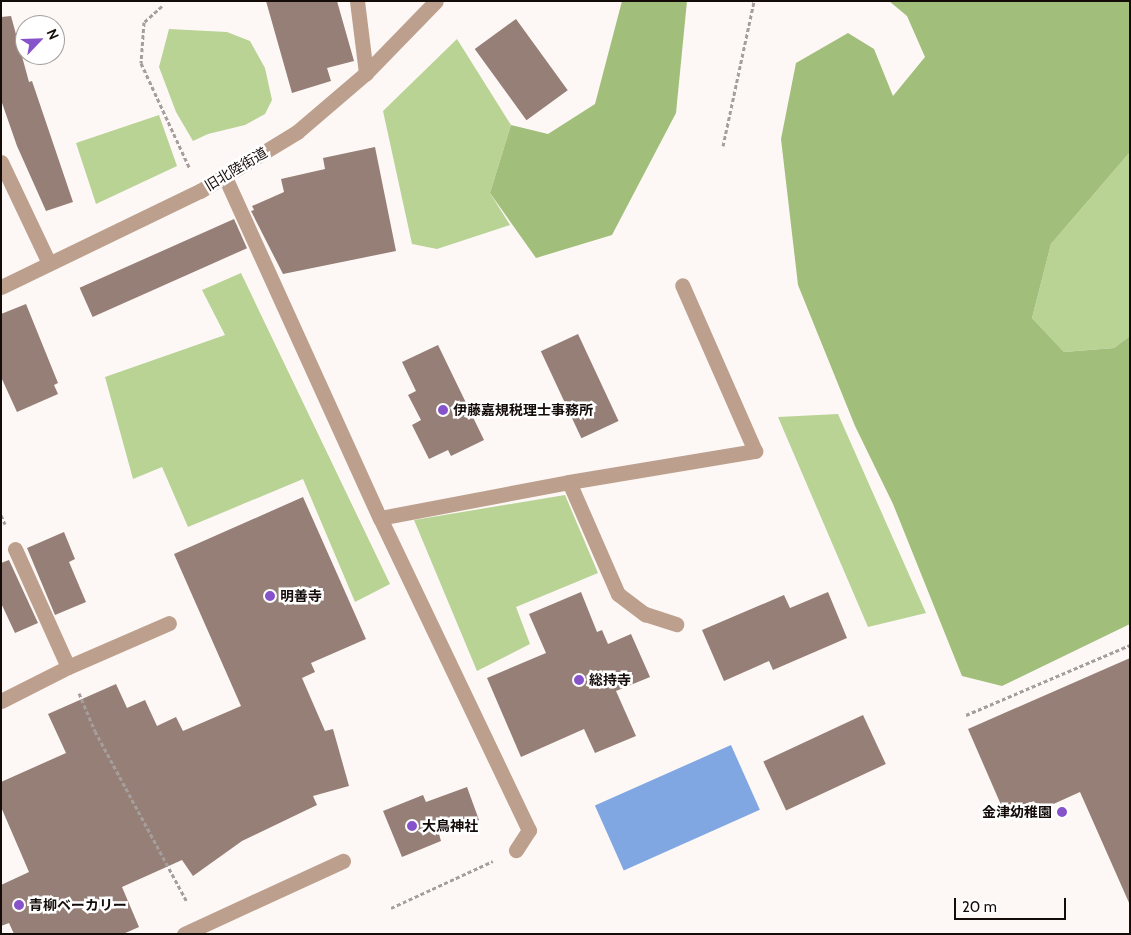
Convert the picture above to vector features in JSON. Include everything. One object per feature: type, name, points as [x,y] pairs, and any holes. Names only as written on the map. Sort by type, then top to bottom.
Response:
[{"type":"street","points":[[357,1],[366,73]]},
{"type":"street","name":"旧北陸街道","points":[[1,286],[200,191],[297,132],[366,73],[436,1]]},
{"type":"street","points":[[1,162],[49,264]]},
{"type":"street","points":[[225,177],[380,518],[528,830],[516,850]]},
{"type":"street","points":[[380,518],[569,482],[755,451],[682,284]]},
{"type":"street","points":[[569,482],[618,594],[645,614],[676,624]]},
{"type":"street","points":[[15,549],[68,666]]},
{"type":"street","points":[[1,700],[68,666],[169,623]]},
{"type":"street","points":[[184,934],[343,861]]},
{"type":"path","points":[[723,146],[754,1]]},
{"type":"path","points":[[162,6],[144,22],[141,63],[200,191]]},
{"type":"path","points":[[966,714],[1130,645]]},
{"type":"path","points":[[68,666],[95,731],[200,926]]},
{"type":"path","points":[[391,908],[516,850]]},
{"type":"green space","points":[[622,1],[687,1],[676,113],[612,235],[536,258],[490,193],[511,125],[548,134],[595,104]]},
{"type":"green space","points":[[889,1],[1130,1],[1130,152],[1051,244],[1032,318],[1064,352],[1114,348],[1130,336],[1130,624],[1002,686],[962,676],[893,504],[855,426],[798,285],[781,139],[796,63],[848,33],[874,49],[893,96],[925,57],[907,16]]},
{"type":"green space","points":[[169,29],[227,32],[250,41],[265,68],[272,100],[265,114],[245,125],[208,134],[193,141],[176,112],[159,67]]},
{"type":"green space","points":[[457,39],[511,125],[490,193],[510,225],[437,249],[412,244],[383,111]]},
{"type":"green space","points":[[159,115],[177,166],[96,204],[76,143]]},
{"type":"green space","points":[[1130,152],[1130,336],[1114,348],[1064,352],[1032,318],[1051,244]]},
{"type":"green space","points":[[241,273],[390,584],[355,602],[303,479],[188,527],[162,467],[133,479],[105,377],[225,335],[202,290]]},
{"type":"green space","points":[[838,414],[926,613],[868,627],[778,417]]},
{"type":"green space","points":[[565,495],[598,573],[516,607],[530,644],[477,671],[414,520]]},
{"type":"water","points":[[731,745],[760,810],[624,870],[595,806]]},
{"type":"building","points":[[266,1],[337,1],[354,61],[327,68],[331,81],[292,93]]},
{"type":"building","points":[[11,16],[15,31],[15,65],[24,65],[29,82],[32,81],[73,202],[46,211],[17,146],[1,100],[1,17]]},
{"type":"building","points":[[516,19],[568,90],[526,120],[475,49]]},
{"type":"building","points":[[375,147],[396,251],[283,274],[251,211],[254,210],[252,206],[284,192],[281,179],[325,169],[323,158]]},
{"type":"building","points":[[234,219],[247,248],[93,317],[80,288]]},
{"type":"building","points":[[26,304],[58,383],[54,385],[58,394],[17,412],[1,377],[1,314]]},
{"type":"building","points":[[578,334],[619,421],[581,438],[541,351]]},
{"type":"building","points":[[438,345],[484,440],[451,456],[448,450],[429,459],[412,425],[421,420],[408,395],[416,391],[402,362]]},
{"type":"building","points":[[303,497],[366,639],[311,663],[315,672],[302,678],[325,731],[333,729],[349,786],[313,796],[317,805],[242,841],[193,876],[182,860],[122,887],[139,927],[123,934],[14,934],[9,923],[1,926],[1,885],[29,872],[1,807],[1,782],[66,753],[48,714],[116,684],[127,708],[145,700],[157,726],[176,717],[183,731],[241,706],[174,554]]},
{"type":"building","points":[[64,532],[75,559],[69,562],[86,602],[55,615],[27,548]]},
{"type":"building","points":[[9,560],[38,623],[15,633],[1,603],[1,563]]},
{"type":"building","points":[[581,592],[597,632],[602,630],[608,644],[631,634],[650,677],[616,691],[636,736],[595,753],[584,729],[521,757],[487,678],[546,653],[529,614]]},
{"type":"building","points":[[828,592],[847,638],[773,670],[769,661],[724,681],[702,630],[784,595],[790,608]]},
{"type":"building","points":[[1130,658],[1130,905],[1080,792],[1038,811],[1034,801],[1005,814],[968,729]]},
{"type":"building","points":[[863,715],[886,764],[786,810],[763,761]]},
{"type":"building","points":[[467,787],[479,820],[439,834],[441,841],[402,857],[383,811],[423,795],[426,802]]},
{"type":"place","name":"伊藤嘉規税理士事務所","points":[[443,410]]},
{"type":"place","name":"明善寺","points":[[270,596]]},
{"type":"place","name":"総持寺","points":[[579,680]]},
{"type":"place","name":"金津幼稚園","points":[[1062,812]]},
{"type":"place","name":"大鳥神社","points":[[412,826]]},
{"type":"place","name":"青柳ベーカリー","points":[[19,905]]}]
